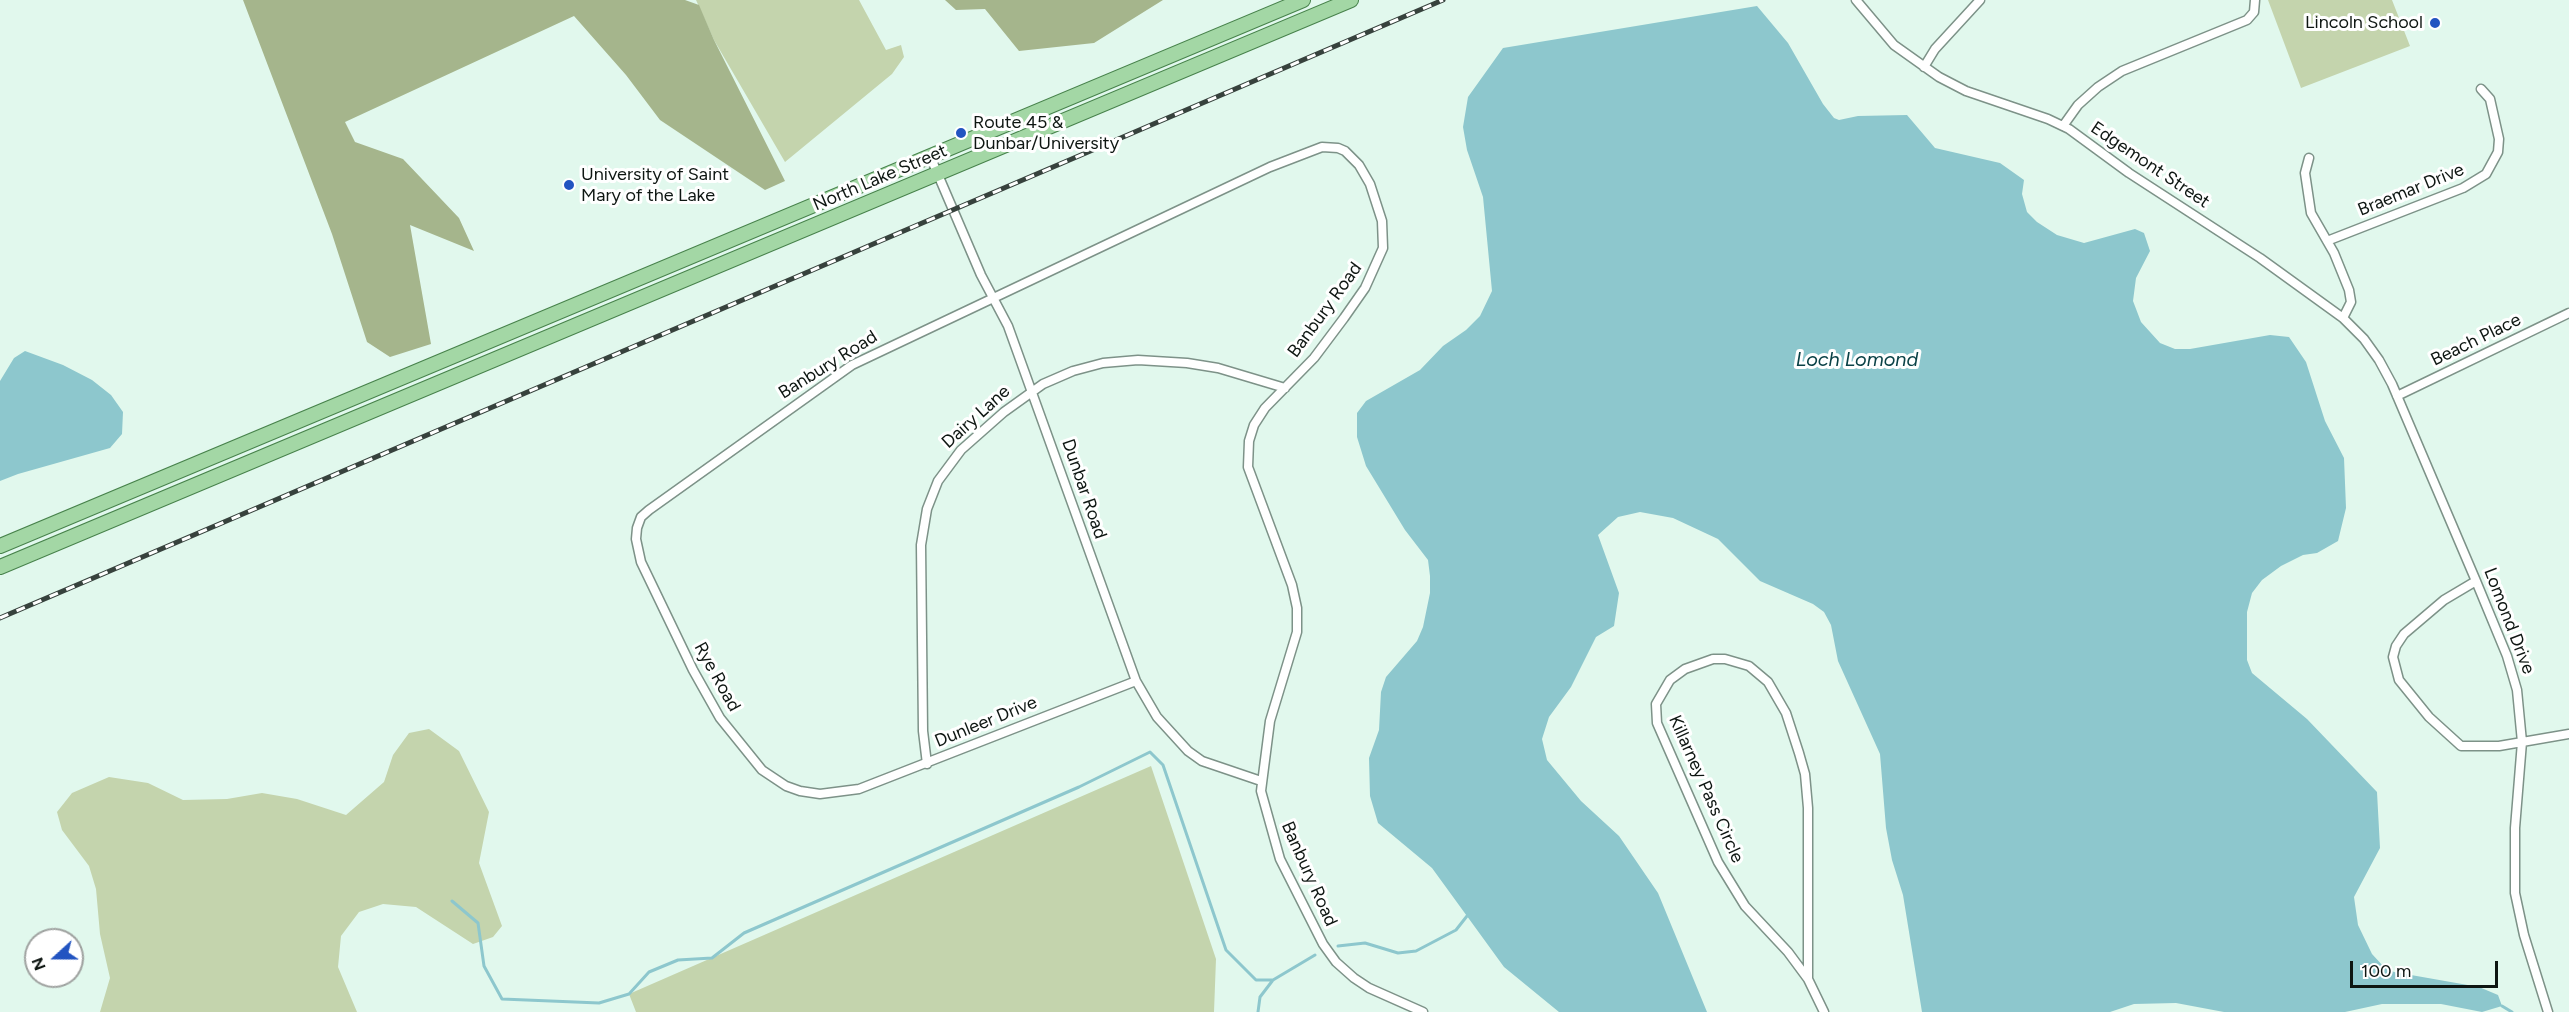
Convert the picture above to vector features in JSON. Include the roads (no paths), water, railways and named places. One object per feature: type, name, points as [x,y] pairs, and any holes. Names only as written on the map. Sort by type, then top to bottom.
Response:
[{"type":"main road","name":"North Lake Street","points":[[0,546],[1303,0]]},
{"type":"main road","name":"North Lake Street","points":[[0,567],[1351,0]]},
{"type":"street","name":"Edgemont Street","points":[[1856,0],[1894,45],[1924,68],[1966,92],[2063,126],[2260,258],[2343,318],[2364,339],[2379,360],[2397,396]]},
{"type":"street","points":[[1924,68],[1935,49],[1980,0]]},
{"type":"street","points":[[2063,126],[2078,105],[2098,87],[2122,71],[2238,24],[2254,12],[2255,0]]},
{"type":"street","name":"Braemar Drive","points":[[2327,241],[2463,188],[2487,174],[2498,152],[2499,139],[2490,99],[2481,89]]},
{"type":"street","name":"Banbury Road","points":[[649,510],[852,365],[1270,167],[1322,147],[1335,147],[1345,151],[1359,165],[1370,184],[1382,221],[1383,248],[1372,274],[1344,318],[1314,358],[1265,408],[1254,425],[1247,456],[1253,483],[1292,585],[1297,608],[1297,632],[1270,721],[1261,781],[1265,810],[1280,859],[1323,944],[1336,962],[1354,978],[1369,988],[1423,1012]]},
{"type":"street","name":"Dunbar Road","points":[[930,156],[993,299],[1008,326],[1137,681],[1157,717],[1188,751],[1202,761],[1261,781]]},
{"type":"street","points":[[2309,158],[2305,172],[2311,213],[2327,241],[2349,290],[2351,302],[2343,318]]},
{"type":"street","name":"Beach Place","points":[[2397,396],[2569,313]]},
{"type":"street","name":"Dairy Lane","points":[[927,764],[922,731],[921,575],[927,509],[946,467],[961,450],[1033,390],[1073,371],[1103,363],[1138,360],[1218,368],[1285,388]]},
{"type":"street","name":"Lomond Drive","points":[[2397,396],[2507,656],[2517,690],[2522,742],[2515,828],[2515,894],[2524,935],[2548,1012]]},
{"type":"street","name":"Rye Road","points":[[649,510],[637,528],[641,562],[693,670],[735,739],[762,770],[786,786],[820,794],[847,792]]},
{"type":"street","points":[[2476,581],[2444,600],[2404,634],[2396,646],[2394,666],[2399,680],[2428,717],[2461,746],[2469,748],[2569,734]]},
{"type":"street","name":"Killarney Pass Circle","points":[[1808,979],[1809,808],[1805,774],[1786,713],[1768,682],[1749,666],[1725,659],[1701,662],[1670,680],[1660,692],[1656,704],[1657,723],[1719,865],[1745,906],[1788,952],[1808,979],[1824,1012]]},
{"type":"street","name":"Dunleer Drive","points":[[847,792],[927,764],[1137,681]]},
{"type":"water","name":"Loch Lomond","points":[[1757,6],[1788,43],[1823,104],[1834,118],[1839,120],[1858,116],[1907,115],[1935,148],[2000,163],[2024,180],[2022,194],[2027,212],[2037,222],[2057,235],[2084,243],[2135,229],[2144,233],[2150,251],[2136,278],[2133,301],[2141,322],[2160,343],[2175,349],[2190,349],[2270,335],[2289,337],[2306,362],[2325,421],[2344,458],[2346,508],[2338,541],[2317,553],[2303,555],[2281,566],[2262,580],[2252,593],[2247,612],[2247,660],[2252,673],[2307,719],[2377,792],[2380,848],[2354,897],[2358,925],[2372,954],[2384,967],[2394,972],[2479,987],[2498,995],[2502,1006],[2482,1012],[2441,1004],[2382,1004],[2345,1012],[2224,1012],[2176,1003],[2134,1004],[2110,1012],[1922,1012],[1903,895],[1892,860],[1886,828],[1880,754],[1838,661],[1831,625],[1824,612],[1813,604],[1760,581],[1718,539],[1673,518],[1640,512],[1618,517],[1598,535],[1619,593],[1614,626],[1596,637],[1571,687],[1549,717],[1542,739],[1547,760],[1581,801],[1619,836],[1658,893],[1707,1012],[1559,1012],[1504,967],[1432,868],[1378,823],[1370,796],[1369,758],[1379,730],[1381,692],[1386,677],[1417,641],[1423,627],[1430,593],[1430,576],[1428,560],[1405,530],[1366,466],[1357,437],[1357,413],[1366,401],[1420,370],[1443,346],[1466,330],[1480,316],[1492,291],[1483,197],[1467,150],[1463,127],[1468,97],[1503,48]]},
{"type":"water","points":[[25,351],[63,365],[92,380],[111,395],[123,412],[122,434],[110,448],[0,481],[0,381],[14,358]]},
{"type":"waterway","points":[[452,901],[478,923],[484,966],[502,999],[599,1003],[629,994],[649,972],[678,960],[712,958],[744,933],[1079,787],[1150,752],[1163,765],[1226,950],[1256,980],[1273,980]]},
{"type":"waterway","points":[[1338,946],[1365,943],[1398,953],[1416,951],[1456,930],[1467,916]]},
{"type":"waterway","points":[[1258,1012],[1260,997],[1273,980],[1315,955]]},
{"type":"waterway","points":[[2502,1006],[2512,1012]]},
{"type":"railway","points":[[0,618],[1443,0]]},
{"type":"place","name":"Lincoln School","points":[[2435,23]]},
{"type":"place","name":"Route 45 & Dunbar/University","points":[[961,133]]},
{"type":"place","name":"University of Saint Mary of the Lake","points":[[569,185]]}]
